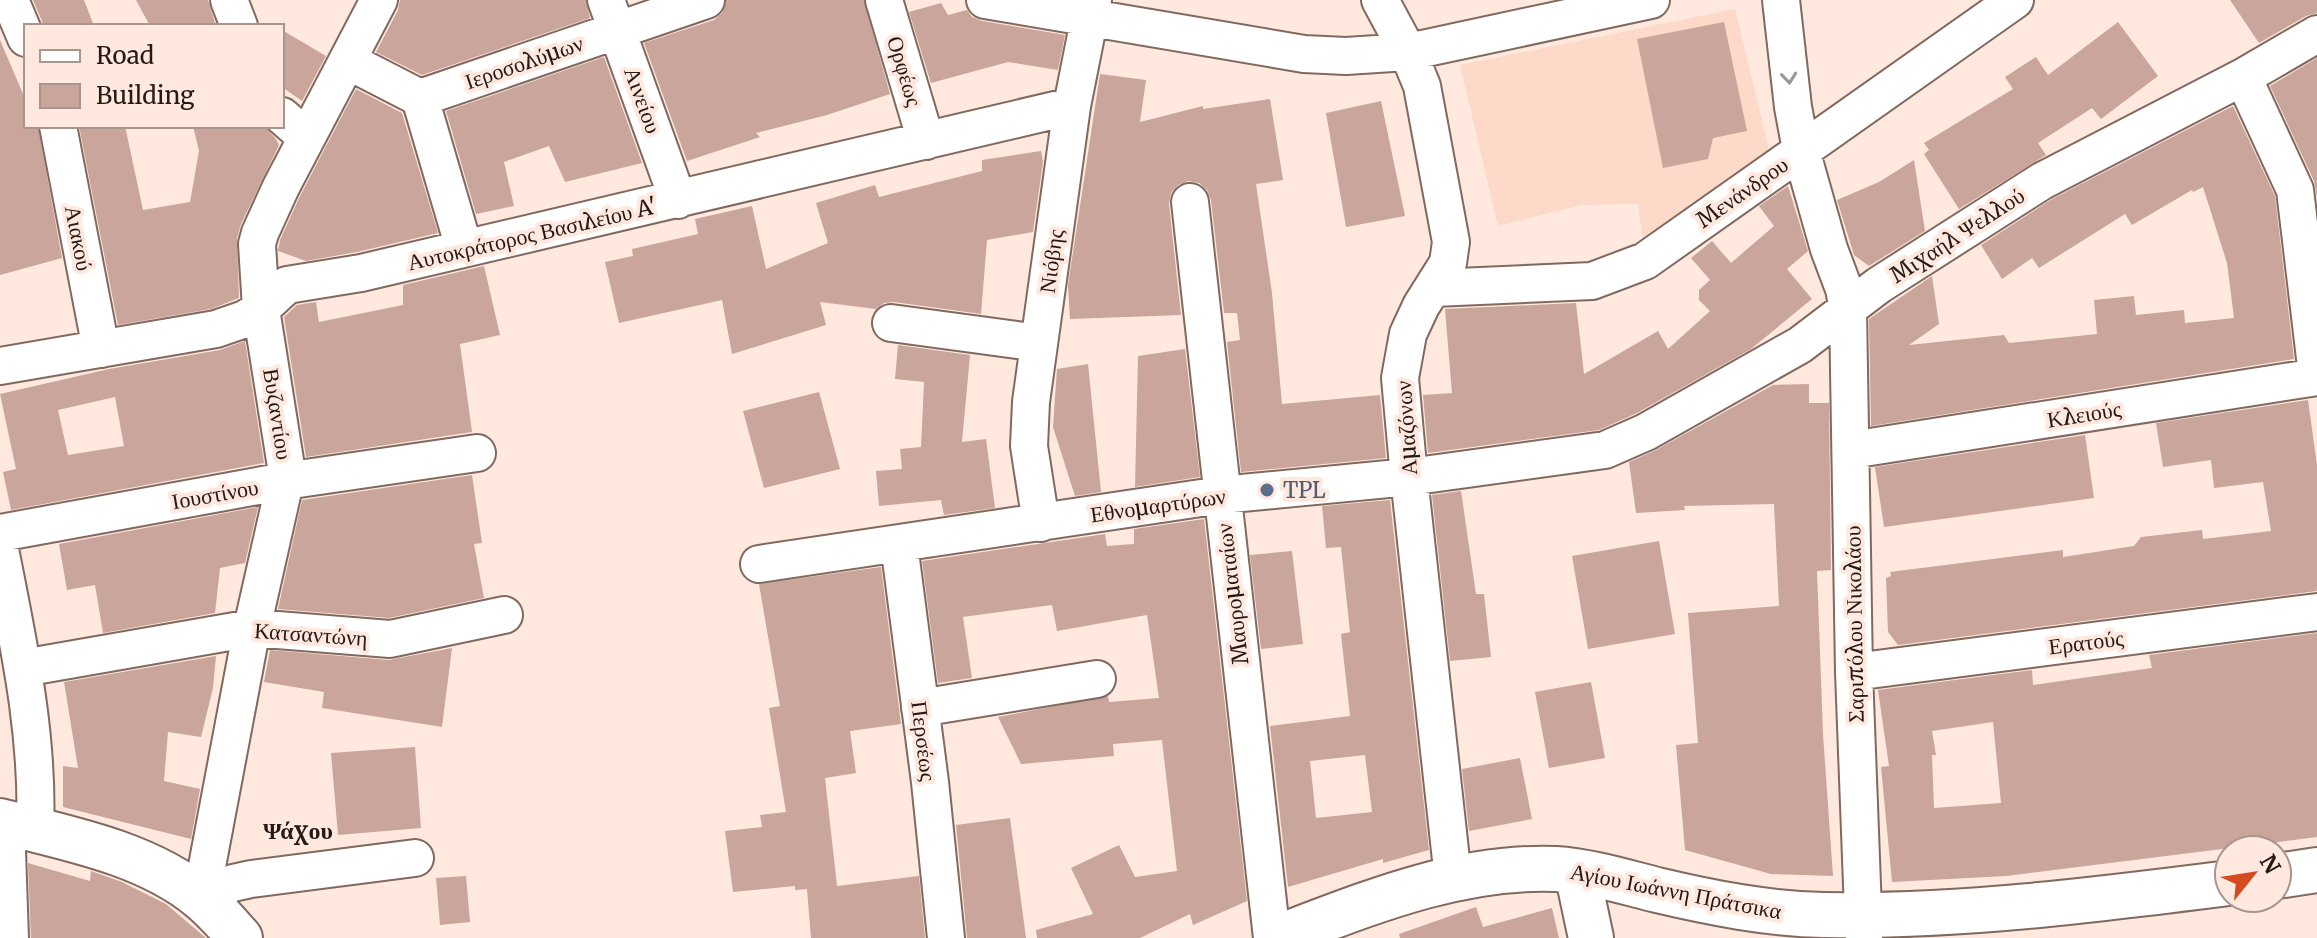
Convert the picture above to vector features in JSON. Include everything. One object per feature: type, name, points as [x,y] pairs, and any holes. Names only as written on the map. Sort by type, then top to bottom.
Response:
[{"type":"main road","points":[[14,824],[143,864],[165,874],[201,898],[240,938]]},
{"type":"main road","name":"Αγίου Ιωάννη Πράτσικα","points":[[1274,938],[1322,930],[1405,891],[1453,878],[1517,870],[1559,869],[1742,908],[1823,915],[1864,926],[2213,885]]},
{"type":"main road","points":[[2293,874],[2317,870]]},
{"type":"main road","points":[[1577,872],[1591,938]]},
{"type":"street","points":[[10,0],[24,33]]},
{"type":"street","points":[[229,0],[238,24]]},
{"type":"street","name":"Βυζαντίου","points":[[201,898],[252,628],[287,473],[261,309],[257,263],[260,233],[294,127],[348,61],[379,0]]},
{"type":"street","name":"Ιεροσολύμων","points":[[420,98],[612,15],[706,0]]},
{"type":"street","name":"Ορφέως","points":[[884,0],[926,141]]},
{"type":"street","points":[[985,0],[1091,9],[1304,54],[1346,56],[1408,52],[1651,0]]},
{"type":"street","name":"Αμαζόνων","points":[[1380,0],[1422,86],[1451,242],[1448,263],[1421,306],[1408,334],[1400,378],[1453,878]]},
{"type":"street","name":"Σαριπόλου Νικολάου","points":[[1781,0],[1801,150],[1848,309],[1854,672],[1864,926]]},
{"type":"street","name":"Μενάνδρου","points":[[1434,288],[1592,281],[1645,261],[2015,0]]},
{"type":"street","name":"Νιόβης","points":[[1041,523],[1029,439],[1072,106],[1091,9]]},
{"type":"street","name":"Αινείου","points":[[612,15],[678,200]]},
{"type":"street","name":"Μιχαήλ Ψελλού","points":[[1605,450],[1637,436],[1770,363],[1810,338],[1879,285],[2042,181],[2243,77],[2317,34]]},
{"type":"street","points":[[348,61],[420,98],[464,248]]},
{"type":"street","points":[[2243,77],[2303,174],[2295,190],[2317,376]]},
{"type":"street","name":"Αυτοκράτορος Βασιλείου A'","points":[[0,366],[216,329],[245,319],[287,285],[298,282],[361,273],[1072,106]]},
{"type":"street","name":"Αιακού","points":[[58,128],[101,349]]},
{"type":"street","name":"Μαυροματαίων","points":[[1190,202],[1221,495],[1274,938]]},
{"type":"street","points":[[891,323],[1039,343]]},
{"type":"street","name":"Κλειούς","points":[[1851,450],[2317,376]]},
{"type":"street","name":"Εθνομαρτύρων","points":[[759,564],[1221,495],[1409,477],[1605,450]]},
{"type":"street","name":"Ιουστίνου","points":[[0,533],[285,481],[477,453]]},
{"type":"street","name":"Περσέως","points":[[899,544],[946,938]]},
{"type":"street","points":[[0,549],[23,668],[36,766],[14,824],[10,938]]},
{"type":"street","name":"Ερατούς","points":[[1854,672],[2317,612]]},
{"type":"street","name":"Κατσαντώνη","points":[[23,668],[252,628],[390,639],[504,615]]},
{"type":"street","points":[[920,708],[1097,679]]},
{"type":"street","points":[[201,898],[233,883],[251,879],[415,858]]},
{"type":"shaded area","points":[[1735,9],[1771,157],[1643,241],[1638,204],[1582,205],[1498,226],[1460,65]]},
{"type":"building","points":[[33,0],[84,0],[93,24],[43,24]]},
{"type":"building","points":[[136,0],[208,0],[215,24],[149,24]]},
{"type":"building","points":[[400,0],[586,0],[590,18],[422,75],[376,52]]},
{"type":"building","points":[[726,0],[864,0],[890,94],[827,115],[756,133],[760,137],[687,161],[644,43],[714,20],[722,13]]},
{"type":"building","points":[[2230,0],[2317,0],[2317,13],[2259,43]]},
{"type":"building","points":[[941,3],[948,15],[967,10],[972,17],[982,21],[1065,35],[1058,70],[1008,62],[931,83],[909,12]]},
{"type":"building","points":[[1724,22],[1747,131],[1713,138],[1708,159],[1663,168],[1637,39]]},
{"type":"building","points":[[2118,22],[2158,76],[2101,119],[2092,108],[2038,143],[2046,155],[1959,209],[1924,154],[1929,150],[1924,143],[2013,89],[2005,77],[2036,57],[2048,75]]},
{"type":"building","points":[[284,31],[326,56],[302,101],[284,88]]},
{"type":"building","points":[[0,40],[24,96],[24,128],[38,128],[62,258],[0,275]]},
{"type":"building","points":[[604,57],[642,163],[565,182],[549,146],[504,162],[514,206],[476,214],[446,111]]},
{"type":"building","points":[[2317,58],[2317,197],[2314,181],[2270,86]]},
{"type":"building","points":[[1100,74],[1146,80],[1140,122],[1203,106],[1203,109],[1270,99],[1283,180],[1256,184],[1272,293],[1282,404],[1380,395],[1386,458],[1241,472],[1227,342],[1240,340],[1237,313],[1224,313],[1211,200],[1207,190],[1199,183],[1188,181],[1178,185],[1171,193],[1169,204],[1181,315],[1070,319],[1068,285]]},
{"type":"building","points":[[356,89],[402,113],[438,233],[306,261],[278,251],[300,196]]},
{"type":"building","points":[[1381,101],[1405,216],[1346,227],[1326,113]]},
{"type":"building","points":[[2233,106],[2275,196],[2294,359],[1871,426],[1869,319],[1932,276],[1939,324],[1909,345],[2004,335],[2009,343],[2097,334],[2094,300],[2134,296],[2136,315],[2184,310],[2185,323],[2234,318],[2227,263],[2203,187],[2192,190],[2132,225],[2125,214],[2039,268],[2032,258],[2002,279],[1981,245],[2052,199]]},
{"type":"building","points":[[79,128],[125,128],[143,210],[190,202],[199,151],[193,128],[266,128],[279,145],[237,238],[239,298],[211,309],[118,325]]},
{"type":"building","points":[[1041,151],[1043,162],[1033,232],[987,240],[981,314],[894,302],[884,303],[876,309],[820,302],[826,325],[732,354],[722,300],[619,323],[605,262],[633,256],[632,249],[698,234],[695,219],[752,206],[766,269],[828,243],[816,203],[875,185],[879,197],[982,171],[982,160]]},
{"type":"building","points":[[1914,160],[1925,231],[1869,266],[1854,255],[1837,200],[1879,182]]},
{"type":"building","points":[[1788,186],[1808,251],[1787,269],[1812,299],[1751,349],[1637,413],[1599,430],[1428,453],[1423,395],[1452,393],[1445,309],[1576,303],[1584,374],[1658,331],[1668,349],[1710,311],[1699,300],[1699,290],[1710,280],[1691,258],[1712,241],[1731,263],[1774,226],[1759,206]]},
{"type":"building","points":[[484,266],[500,335],[460,344],[472,432],[306,457],[284,317],[297,305],[316,302],[319,322],[403,305],[403,285]]},
{"type":"building","points":[[245,341],[264,463],[11,510],[3,472],[16,469],[0,394],[109,369],[220,350]],"holes":[[[115,397],[124,446],[68,455],[58,410]]]},
{"type":"building","points":[[898,345],[970,355],[962,442],[986,439],[995,508],[944,515],[941,500],[879,506],[876,471],[902,469],[900,449],[921,447],[924,382],[895,379]]},
{"type":"building","points":[[1185,349],[1200,477],[1135,487],[1138,356]]},
{"type":"building","points":[[1088,364],[1101,492],[1075,496],[1053,427],[1057,369]]},
{"type":"building","points":[[1809,384],[1809,403],[1829,403],[1831,570],[1817,571],[1823,734],[1833,876],[1771,874],[1685,850],[1676,745],[1698,743],[1688,613],[1779,606],[1774,504],[1684,506],[1685,510],[1636,513],[1629,462],[1773,385]]},
{"type":"building","points":[[819,392],[840,469],[764,488],[743,411]]},
{"type":"building","points":[[2308,400],[2317,465],[2317,591],[1898,645],[1888,632],[1886,578],[1891,576],[1890,572],[2063,550],[2063,557],[2134,546],[2141,537],[2202,530],[2203,539],[2271,531],[2263,482],[2214,488],[2211,460],[2163,467],[2156,423]]},
{"type":"building","points":[[2085,435],[2094,498],[1884,527],[1875,467]]},
{"type":"building","points":[[472,475],[482,543],[474,544],[484,598],[389,618],[278,609],[302,500]]},
{"type":"building","points":[[1461,491],[1476,594],[1484,594],[1491,657],[1450,661],[1432,495]]},
{"type":"building","points":[[1390,500],[1429,850],[1383,863],[1383,859],[1288,887],[1270,726],[1350,716],[1341,634],[1350,632],[1341,547],[1326,548],[1322,506]],"holes":[[[1365,755],[1372,812],[1316,818],[1310,761]]]},
{"type":"building","points":[[258,507],[245,563],[220,568],[215,613],[103,633],[95,585],[67,590],[59,544]]},
{"type":"building","points":[[1204,519],[1247,901],[1193,925],[1190,914],[1140,938],[1037,938],[1036,930],[1093,914],[1071,868],[1119,845],[1135,877],[1177,871],[1162,740],[1113,744],[1114,756],[1021,764],[998,717],[1108,696],[1109,702],[1159,698],[1147,615],[1057,631],[1052,605],[963,617],[972,678],[938,683],[922,561],[1105,534],[1107,546],[1134,544],[1134,529]]},
{"type":"building","points":[[1659,541],[1675,634],[1588,649],[1572,556]]},
{"type":"building","points":[[1292,551],[1303,644],[1261,649],[1250,555]]},
{"type":"building","points":[[881,567],[901,724],[850,731],[856,773],[825,778],[837,886],[919,876],[925,938],[811,938],[807,889],[795,890],[795,886],[733,892],[725,831],[762,827],[760,815],[786,812],[769,708],[780,706],[759,584]]},
{"type":"building","points":[[2317,633],[2317,837],[2293,840],[2293,834],[2213,834],[2213,850],[2006,876],[1892,882],[1881,767],[1889,766],[1878,690],[2032,670],[2033,685],[2152,668],[2149,655]],"holes":[[[1993,722],[2001,803],[1934,808],[1932,755],[1936,755],[1932,731]]]},
{"type":"building","points":[[452,648],[442,727],[322,708],[324,692],[264,682],[270,650],[389,660]]},
{"type":"building","points":[[216,656],[213,688],[201,737],[168,732],[164,781],[200,789],[191,839],[63,807],[63,766],[78,768],[64,682]]},
{"type":"building","points":[[1591,682],[1605,758],[1549,768],[1535,692]]},
{"type":"building","points":[[415,747],[421,828],[338,835],[331,753]]},
{"type":"building","points":[[1520,758],[1532,819],[1469,831],[1462,769]]},
{"type":"building","points":[[1010,818],[1026,938],[967,938],[956,825]]},
{"type":"building","points":[[28,863],[90,881],[91,871],[122,882],[166,904],[206,938],[31,938]]},
{"type":"building","points":[[466,876],[470,922],[440,925],[436,878]]},
{"type":"building","points":[[1476,907],[1483,927],[1552,908],[1559,938],[1400,938],[1399,934]]},
{"type":"place","name":"TPL","points":[[1267,490]]},
{"type":"district","name":"Ψάχου","points":[[298,831]]}]
